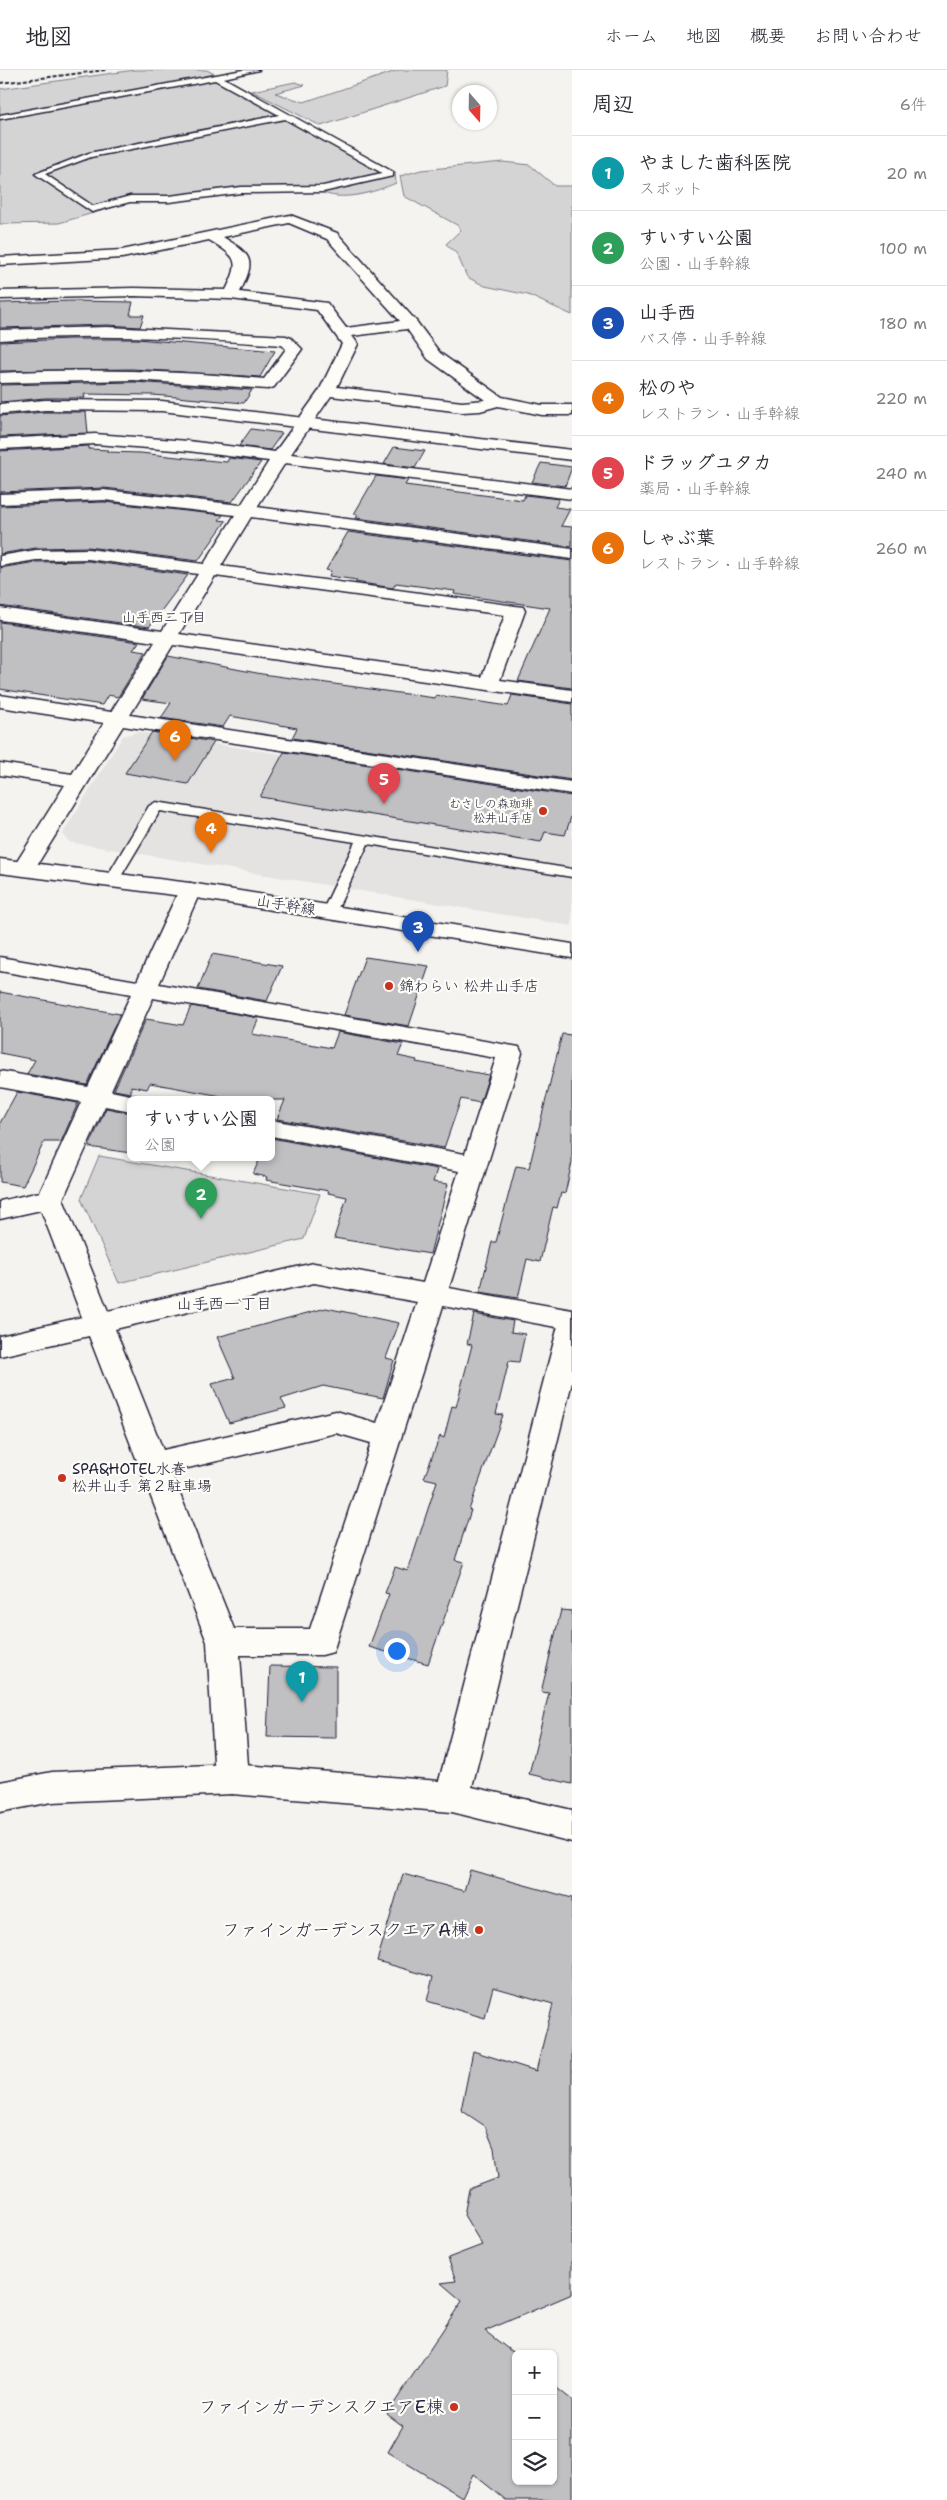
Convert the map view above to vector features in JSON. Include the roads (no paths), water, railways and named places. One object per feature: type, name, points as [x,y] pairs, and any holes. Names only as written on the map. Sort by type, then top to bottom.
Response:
[{"type":"street","points":[[0,261],[122,254],[290,220],[332,236],[411,324],[434,356],[497,401],[542,410],[572,410]]},
{"type":"street","points":[[212,236],[233,249],[244,261],[243,270],[231,295]]},
{"type":"street","points":[[0,295],[134,292],[231,295],[322,306],[350,344],[327,391],[280,457],[24,868]]},
{"type":"street","points":[[341,333],[411,324]]},
{"type":"street","points":[[0,335],[110,331],[193,333],[286,341],[294,349],[268,384],[175,376],[121,374],[0,378]]},
{"type":"street","points":[[327,391],[462,407],[480,406],[497,401]]},
{"type":"street","points":[[0,409],[45,405],[162,406],[572,455]]},
{"type":"street","points":[[0,444],[95,439],[188,446],[572,494]]},
{"type":"street","points":[[0,499],[104,495],[572,554]]},
{"type":"street","points":[[0,561],[36,555],[88,554],[516,611],[489,684]]},
{"type":"street","points":[[0,614],[572,696]]},
{"type":"street","points":[[0,701],[572,788]]},
{"type":"street","points":[[0,769],[78,781]]},
{"type":"street","name":"山手幹線","points":[[0,866],[190,890],[572,951]]},
{"type":"street","points":[[190,890],[50,1199],[223,1642],[232,1779]]},
{"type":"street","points":[[0,964],[510,1053],[322,1642],[223,1642]]},
{"type":"street","points":[[0,1079],[127,1102]]},
{"type":"street","points":[[275,1129],[475,1165]]},
{"type":"street","points":[[0,1210],[50,1199]]},
{"type":"street","points":[[0,1346],[314,1273],[572,1320]]},
{"type":"street","points":[[452,1798],[572,1326]]},
{"type":"street","points":[[154,1464],[336,1422],[388,1437]]},
{"type":"street","points":[[0,1797],[52,1787],[232,1779],[452,1798],[572,1826]]},
{"type":"lane","points":[[0,116],[255,70]]},
{"type":"lane","points":[[216,77],[286,116],[390,174],[323,189],[273,189],[169,199],[130,199],[92,209],[39,174],[89,155],[286,116]]},
{"type":"lane","points":[[112,880],[156,806],[572,873]]},
{"type":"lane","points":[[329,912],[363,840]]},
{"type":"railway","points":[[0,83],[106,70]]},
{"type":"place","name":"しゃぶ葉","points":[[175,761]]},
{"type":"place","name":"ドラッグユタカ","points":[[384,804]]},
{"type":"place","name":"むさしの森珈琲 松井山手店","points":[[543,811]]},
{"type":"place","name":"松のや","points":[[211,853]]},
{"type":"place","name":"山手西","points":[[418,952]]},
{"type":"place","name":"錦わらい 松井山手店","points":[[389,986]]},
{"type":"place","name":"すいすい公園","points":[[201,1219]]},
{"type":"place","name":"SPA&HOTEL水春 松井山手 第２駐車場","points":[[62,1478]]},
{"type":"place","name":"やました歯科医院","points":[[302,1702]]},
{"type":"place","name":"ファインガーデンスクエアA棟","points":[[479,1930]]},
{"type":"place","name":"ファインガーデンスクエアE棟","points":[[454,2407]]},
{"type":"district","name":"山手西二丁目","points":[[164,617]]},
{"type":"district","name":"山手西一丁目","points":[[224,1303]]}]
